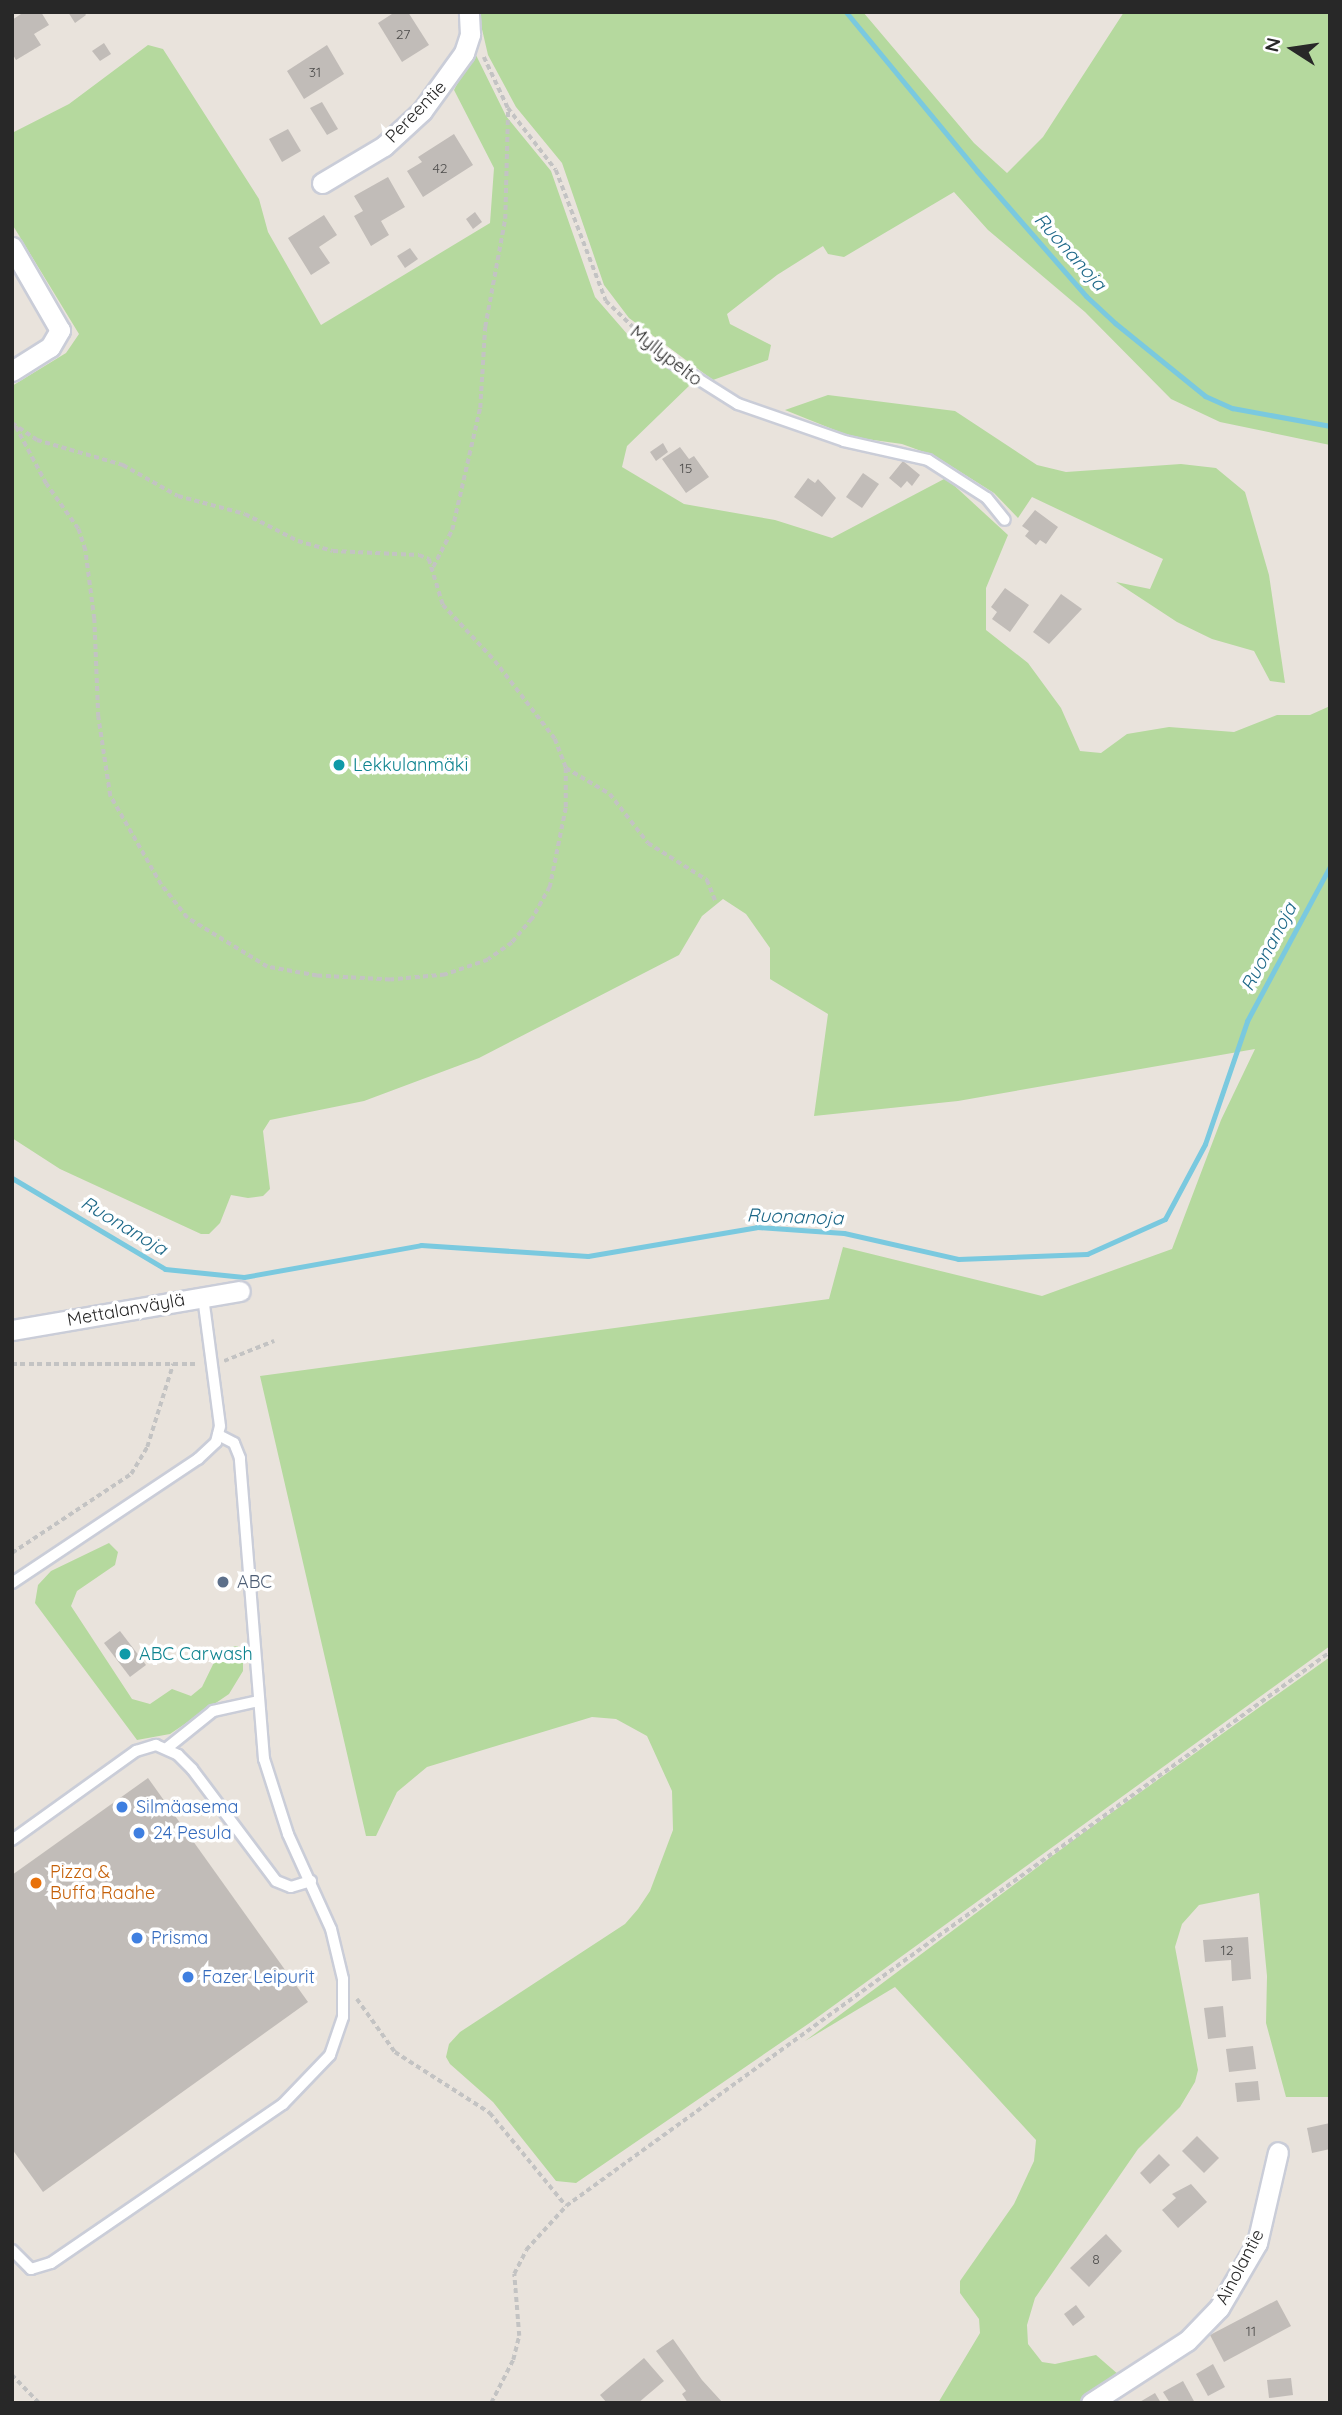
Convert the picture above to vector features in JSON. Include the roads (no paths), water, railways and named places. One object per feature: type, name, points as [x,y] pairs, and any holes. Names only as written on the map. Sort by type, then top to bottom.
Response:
[{"type":"street","name":"Pereentie","points":[[322,183],[384,146],[422,111],[450,78],[470,34],[470,12]]},
{"type":"street","points":[[12,247],[60,330],[50,347],[12,371]]},
{"type":"street","name":"Mettalanväylä","points":[[12,1330],[240,1290]]},
{"type":"street","name":"Ainolantie","points":[[1091,2403],[1187,2341],[1219,2308],[1257,2243],[1278,2152]]},
{"type":"lane","name":"Myllypelto","points":[[668,360],[738,404],[844,441],[928,460],[987,498],[1006,520]]},
{"type":"lane","points":[[12,1583],[198,1460],[218,1435],[203,1297]]},
{"type":"lane","points":[[12,2250],[31,2269],[51,2263],[283,2104],[317,2072],[337,2040],[343,2017],[343,1979],[331,1929],[288,1834],[271,1782],[258,1702],[240,1458],[234,1443],[218,1435]]},
{"type":"lane","points":[[167,1748],[213,1711],[258,1702]]},
{"type":"lane","points":[[12,1840],[136,1751],[156,1745],[167,1748],[192,1769],[276,1881],[291,1887],[311,1881]]},
{"type":"waterway","name":"Ruonanoja","points":[[846,12],[977,171],[1086,296],[1115,323],[1205,396],[1232,408],[1330,426]]},
{"type":"waterway","name":"Ruonanoja","points":[[12,1178],[165,1269],[244,1277],[421,1245],[588,1256],[757,1227],[844,1233],[958,1259],[1087,1254],[1165,1219],[1205,1144],[1247,1021],[1330,866]]},
{"type":"place","name":"Lekkulanmäki","points":[[339,765]]},
{"type":"place","name":"ABC","points":[[223,1582]]},
{"type":"place","name":"ABC Carwash","points":[[125,1654]]},
{"type":"place","name":"Silmäasema","points":[[122,1807]]},
{"type":"place","name":"24 Pesula","points":[[139,1833]]},
{"type":"place","name":"Pizza & Buffa Raahe","points":[[36,1883]]},
{"type":"place","name":"Prisma","points":[[137,1938]]},
{"type":"place","name":"Fazer Leipurit","points":[[188,1977]]}]
